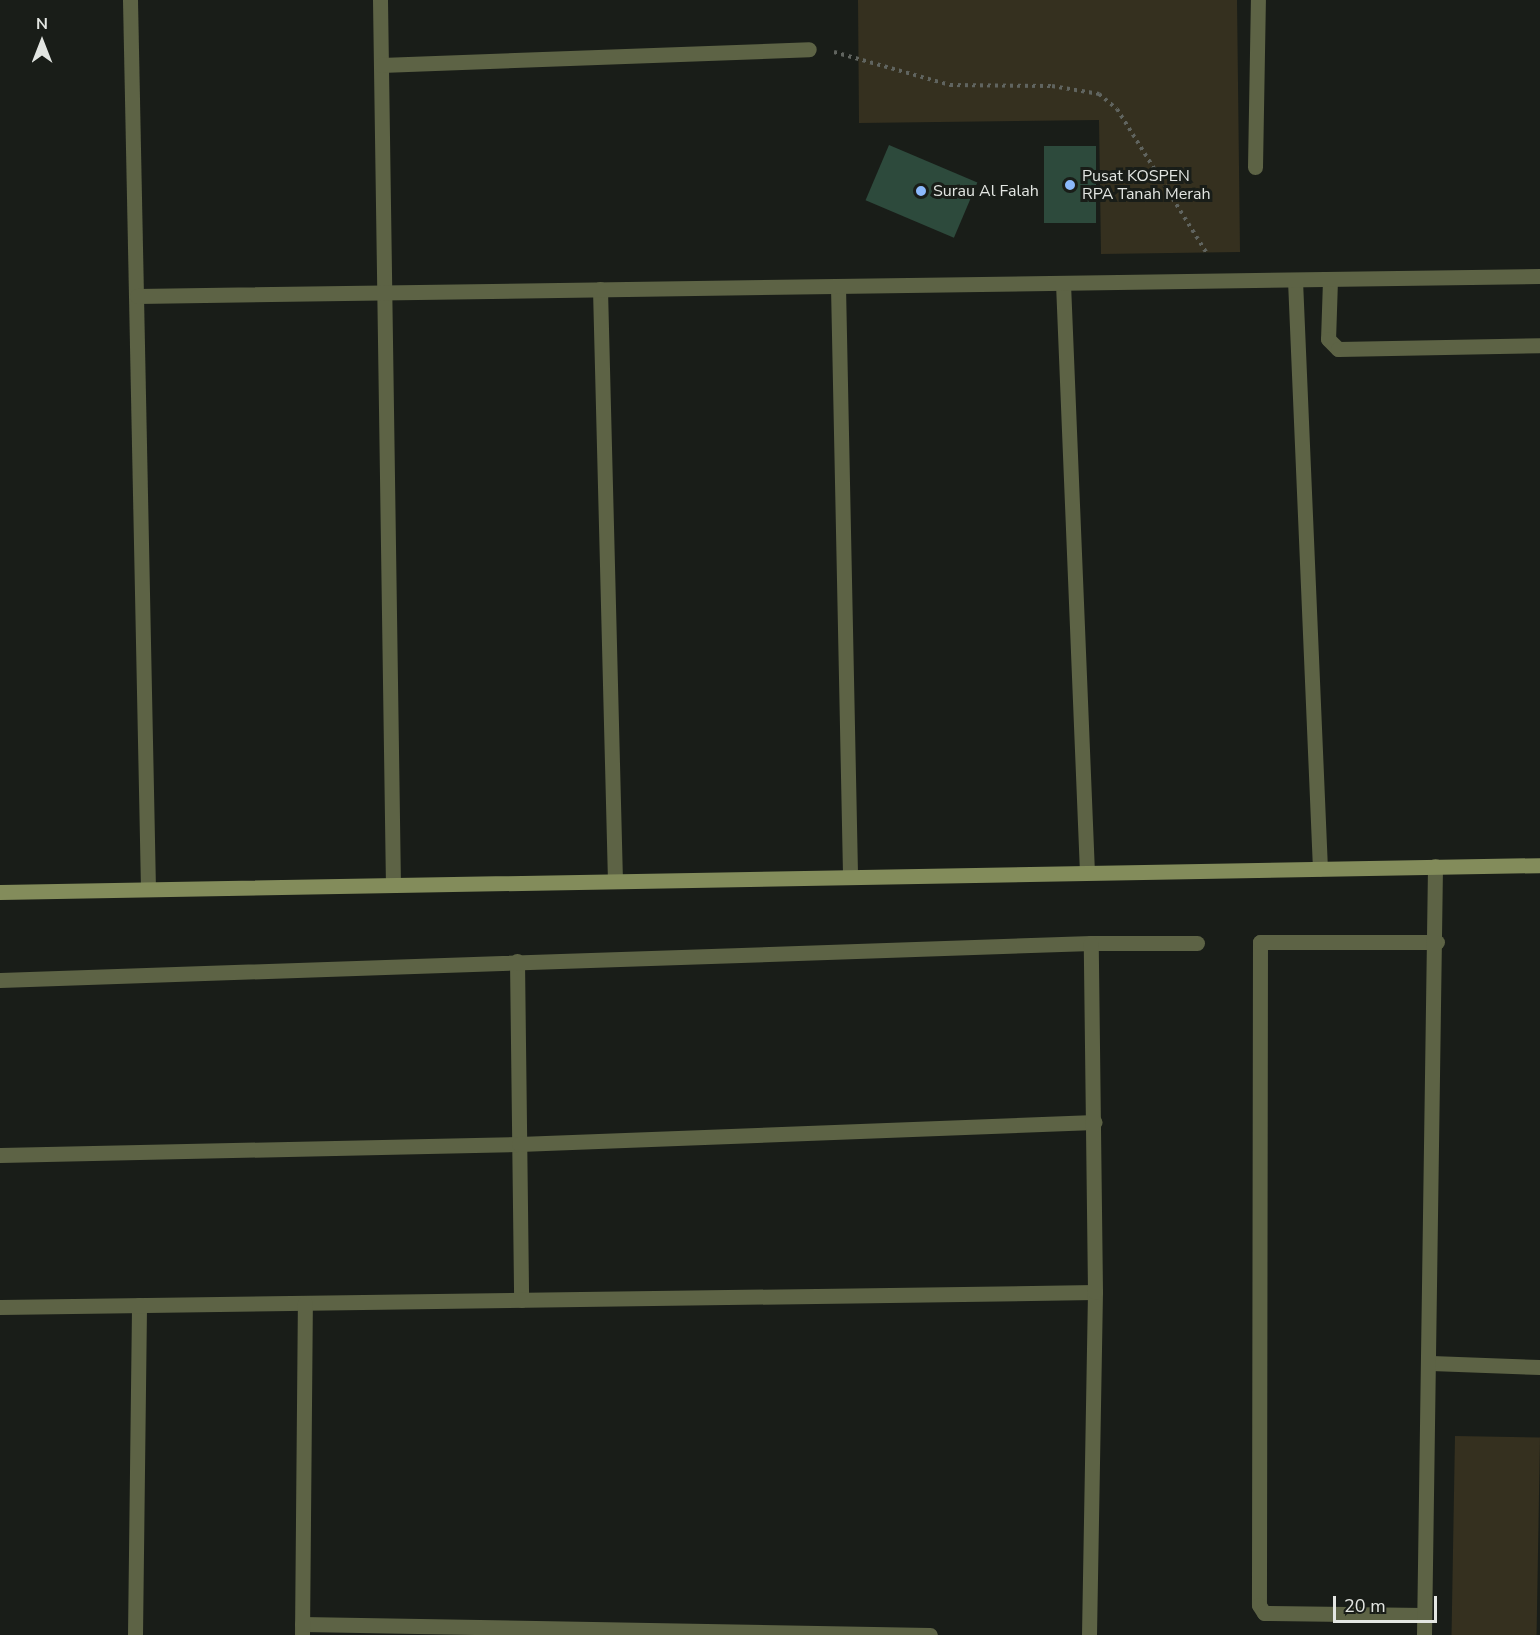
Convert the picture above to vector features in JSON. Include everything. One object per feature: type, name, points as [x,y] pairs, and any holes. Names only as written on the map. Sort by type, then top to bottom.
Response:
[{"type":"street","points":[[130,0],[148,889]]},
{"type":"street","points":[[380,0],[393,884]]},
{"type":"street","points":[[1254,167],[1258,0]]},
{"type":"street","points":[[381,65],[810,49]]},
{"type":"street","points":[[137,296],[1540,276]]},
{"type":"street","points":[[1295,280],[1320,868]]},
{"type":"street","points":[[1330,280],[1328,339],[1338,349],[1540,345]]},
{"type":"street","points":[[1063,283],[1087,872]]},
{"type":"street","points":[[838,286],[850,876]]},
{"type":"street","points":[[600,289],[615,881]]},
{"type":"street","points":[[0,892],[1540,865]]},
{"type":"street","points":[[1424,1635],[1431,1363],[1437,942],[1435,866]]},
{"type":"street","points":[[1425,1615],[1264,1613],[1258,1605],[1260,942],[1437,942]]},
{"type":"street","points":[[0,980],[1091,943],[1197,943]]},
{"type":"street","points":[[1089,1635],[1095,1292],[1095,1122],[1091,943]]},
{"type":"street","points":[[517,961],[521,1300]]},
{"type":"street","points":[[0,1155],[519,1144],[1095,1122]]},
{"type":"street","points":[[0,1307],[1095,1292]]},
{"type":"street","points":[[305,1303],[302,1629],[930,1635]]},
{"type":"street","points":[[135,1635],[139,1305]]},
{"type":"street","points":[[1431,1363],[1540,1367]]},
{"type":"path","points":[[810,49],[866,59],[950,85],[1052,86],[1100,94],[1117,109],[1224,281]]},
{"type":"shaded area","points":[[858,0],[1237,0],[1240,252],[1101,254],[1099,120],[859,123]]},
{"type":"shaded area","points":[[1455,1436],[1540,1437],[1537,1635],[1452,1635]]},
{"type":"building","name":"Surau Al Falah","points":[[889,145],[977,183],[954,238],[866,200]]},
{"type":"building","name":"Pusat KOSPEN RPA Tanah Merah","points":[[1044,146],[1096,146],[1096,223],[1044,223]]},
{"type":"place","name":"Pusat KOSPEN RPA Tanah Merah","points":[[1070,185]]},
{"type":"place","name":"Surau Al Falah","points":[[921,191]]}]
